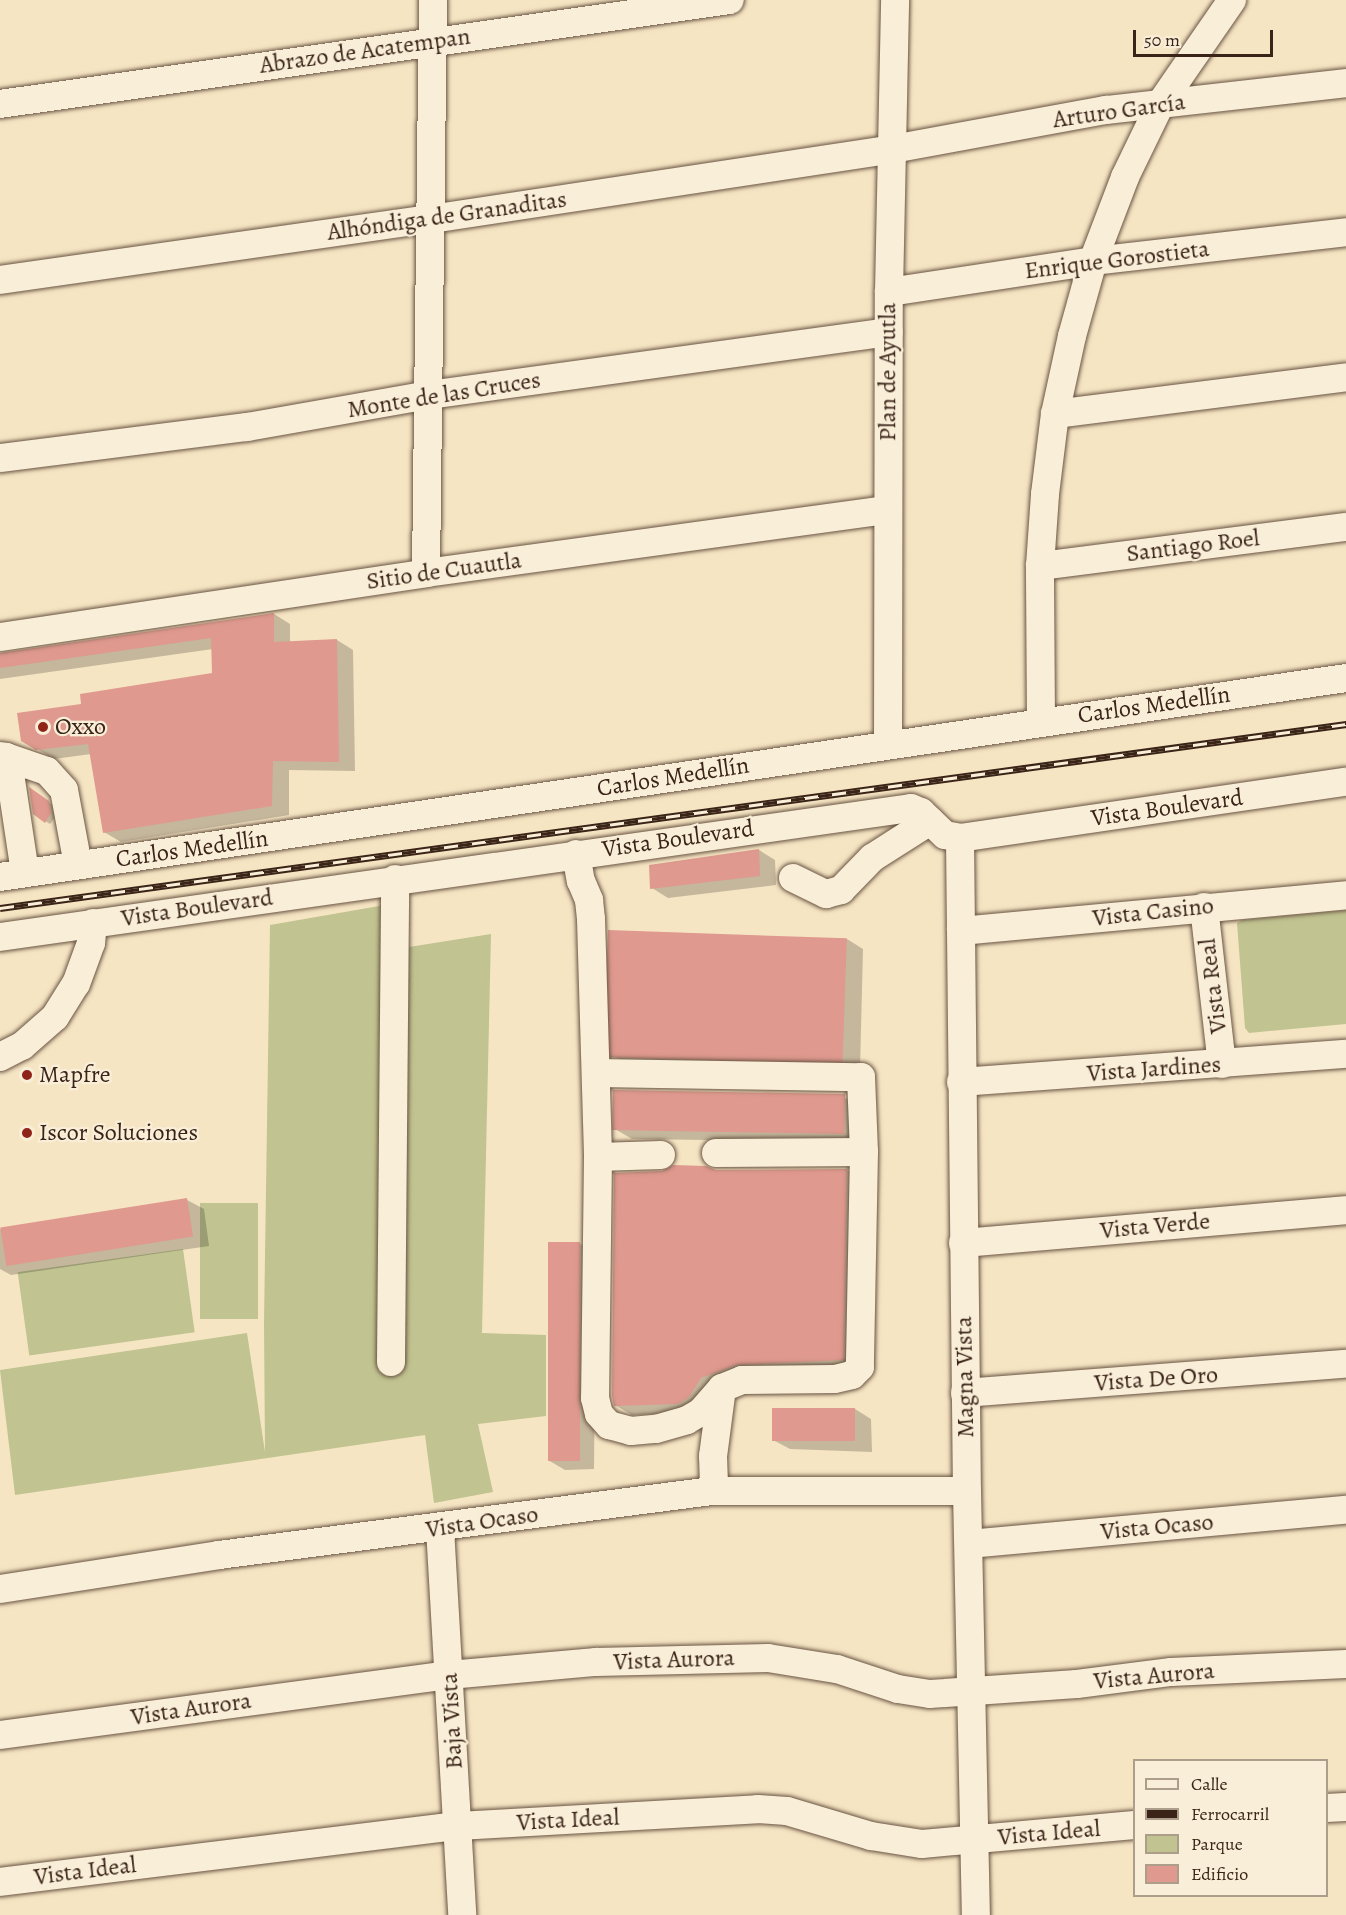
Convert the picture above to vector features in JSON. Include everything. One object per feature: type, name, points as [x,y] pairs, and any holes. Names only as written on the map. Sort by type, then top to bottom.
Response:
[{"type":"street","points":[[426,573],[433,0]]},
{"type":"street","name":"Abrazo de Acatempan","points":[[0,104],[730,0]]},
{"type":"street","name":"Plan de Ayutla","points":[[888,744],[889,292],[895,0]]},
{"type":"street","points":[[1041,721],[1040,566],[1044,494],[1055,414],[1093,261],[1125,177],[1161,103],[1232,0]]},
{"type":"street","name":"Arturo García","points":[[893,149],[1106,110],[1346,83]]},
{"type":"street","name":"Alhóndiga de Granaditas","points":[[0,279],[431,219],[893,149]]},
{"type":"street","name":"Enrique Gorostieta","points":[[889,292],[1093,261],[1346,232]]},
{"type":"street","name":"Monte de las Cruces","points":[[0,458],[247,427],[429,395],[889,332]]},
{"type":"street","points":[[1055,414],[1346,377]]},
{"type":"street","name":"Sitio de Cuautla","points":[[0,638],[426,573],[888,510]]},
{"type":"street","name":"Santiago Roel","points":[[1040,566],[1346,527]]},
{"type":"street","name":"Carlos Medellín","points":[[12,875],[1041,721],[1346,678]]},
{"type":"street","points":[[12,875],[3,757],[47,771],[64,790],[78,865]]},
{"type":"street","name":"Vista Boulevard","points":[[0,937],[911,807],[945,836],[960,838],[1346,782]]},
{"type":"street","points":[[793,878],[826,894],[841,890],[872,858],[930,821]]},
{"type":"street","name":"Magna Vista","points":[[960,838],[965,1392],[976,1915]]},
{"type":"street","points":[[576,854],[590,907],[598,1157],[595,1398],[599,1414],[609,1425],[631,1431],[656,1429],[687,1420],[701,1412],[723,1388],[742,1380],[834,1378],[852,1375],[860,1367],[864,1152],[861,1077],[596,1073]]},
{"type":"street","points":[[391,1362],[394,879]]},
{"type":"street","name":"Vista Casino","points":[[961,932],[1346,895]]},
{"type":"street","name":"Vista Real","points":[[1204,907],[1222,1064]]},
{"type":"street","points":[[0,1057],[22,1046],[55,1017],[76,984],[91,943],[93,923]]},
{"type":"street","name":"Vista Jardines","points":[[961,1082],[1346,1054]]},
{"type":"street","points":[[716,1153],[864,1152]]},
{"type":"street","points":[[598,1157],[661,1155]]},
{"type":"street","name":"Vista Verde","points":[[963,1243],[1346,1210]]},
{"type":"street","name":"Vista De Oro","points":[[965,1392],[1346,1364]]},
{"type":"street","points":[[714,1491],[713,1456],[723,1388]]},
{"type":"street","name":"Vista Ocaso","points":[[0,1589],[219,1555],[714,1491],[967,1491]]},
{"type":"street","name":"Vista Ocaso","points":[[969,1544],[1346,1510]]},
{"type":"street","name":"Baja Vista","points":[[440,1528],[462,1915]]},
{"type":"street","name":"Vista Aurora","points":[[0,1735],[449,1675],[596,1662],[768,1658],[837,1669],[898,1689],[930,1694],[1077,1684],[1171,1672],[1346,1664]]},
{"type":"street","points":[[1328,1808],[1346,1807]]},
{"type":"street","name":"Vista Ideal","points":[[0,1882],[458,1826],[758,1809],[787,1811],[897,1841],[922,1844],[1133,1825]]},
{"type":"green space","points":[[408,901],[409,947],[491,934],[482,1333],[546,1335],[546,1416],[478,1424],[493,1492],[434,1503],[425,1435],[15,1495],[0,1370],[247,1333],[265,1452],[264,1323],[270,925]]},
{"type":"green space","points":[[1346,910],[1346,1024],[1249,1033],[1245,1028],[1237,923],[1242,920]]},
{"type":"green space","points":[[200,1203],[258,1203],[258,1319],[200,1319]]},
{"type":"green space","points":[[183,1249],[195,1332],[29,1355],[18,1272]]},
{"type":"building","points":[[274,613],[274,642],[337,639],[339,762],[273,761],[272,806],[103,833],[88,744],[36,750],[21,741],[17,713],[81,704],[80,694],[212,673],[211,638],[0,668],[0,653]]},
{"type":"building","points":[[29,787],[49,801],[51,813],[45,823],[33,814]]},
{"type":"building","points":[[759,849],[760,876],[650,889],[649,865]]},
{"type":"building","points":[[608,930],[847,938],[842,1065],[604,1057]]},
{"type":"building","points":[[613,1090],[845,1094],[844,1134],[612,1130]]},
{"type":"building","points":[[673,1165],[706,1166],[716,1170],[847,1169],[844,1360],[736,1365],[701,1378],[689,1397],[678,1404],[614,1406],[612,1396],[614,1173],[662,1171]]},
{"type":"building","points":[[187,1198],[193,1237],[6,1266],[0,1228]]},
{"type":"building","points":[[548,1242],[580,1242],[580,1461],[548,1461]]},
{"type":"building","points":[[772,1408],[855,1408],[855,1441],[772,1441]]},
{"type":"railway","points":[[0,908],[1346,724]]},
{"type":"place","name":"Oxxo","points":[[43,727]]},
{"type":"place","name":"Mapfre","points":[[27,1075]]},
{"type":"place","name":"Iscor Soluciones","points":[[27,1133]]}]
